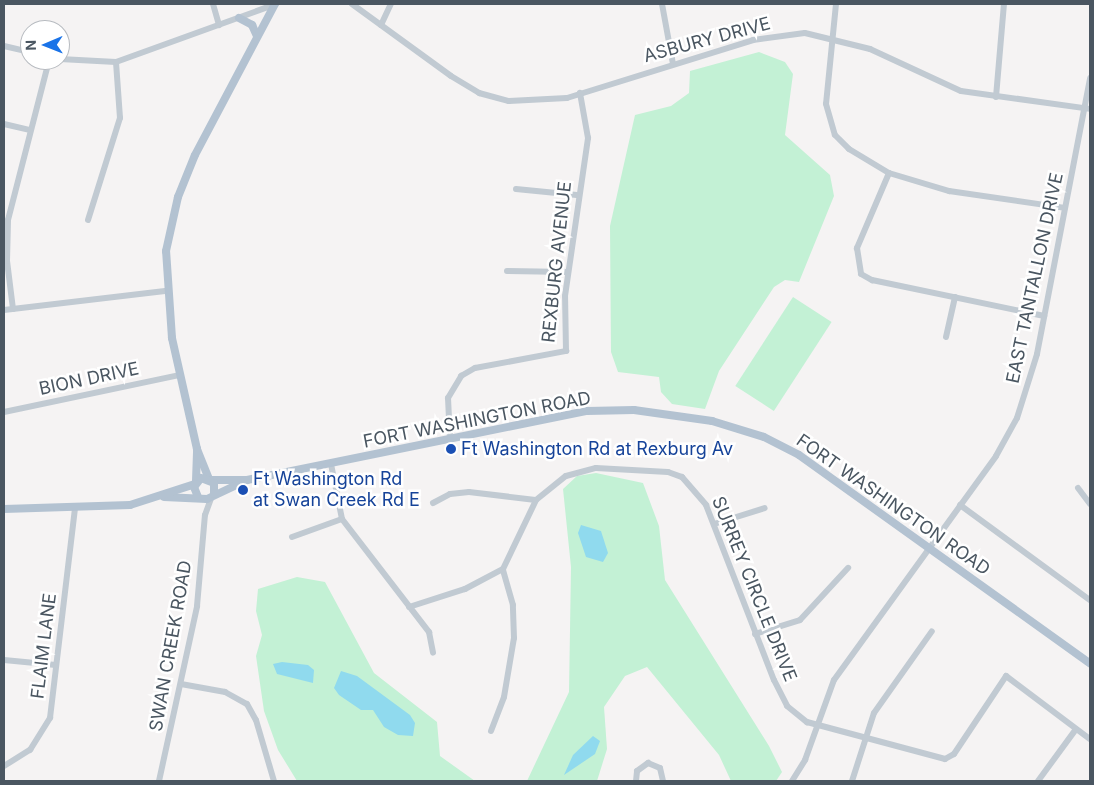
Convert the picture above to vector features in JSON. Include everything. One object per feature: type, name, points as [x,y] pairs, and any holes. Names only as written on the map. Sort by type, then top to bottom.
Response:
[{"type":"main road","points":[[213,495],[211,480],[197,449],[180,375],[165,291],[166,251],[178,197],[209,126],[276,4]]},
{"type":"main road","points":[[239,18],[252,25],[257,36]]},
{"type":"main road","name":"FORT WASHINGTON ROAD","points":[[195,483],[211,480],[247,480],[595,411],[655,412],[712,421],[764,437],[799,454],[1090,664]]},
{"type":"main road","points":[[4,509],[75,509],[164,497],[200,498],[195,483],[197,449]]},
{"type":"main road","name":"FORT WASHINGTON ROAD","points":[[200,498],[213,495],[247,480]]},
{"type":"main road","points":[[164,497],[195,483]]},
{"type":"street","points":[[213,4],[218,25]]},
{"type":"street","points":[[70,60],[116,62],[276,4]]},
{"type":"street","name":"ASBURY DRIVE","points":[[352,4],[451,76],[490,97],[536,103],[580,93],[753,40],[805,33],[831,36],[946,85],[996,97],[1087,108]]},
{"type":"street","points":[[381,25],[391,4]]},
{"type":"street","points":[[662,4],[673,64]]},
{"type":"street","points":[[836,4],[831,36],[826,104],[831,127],[849,149],[889,173],[963,195],[1065,208]]},
{"type":"street","points":[[996,97],[1004,4]]},
{"type":"street","points":[[4,46],[20,50]]},
{"type":"street","points":[[88,220],[120,118],[116,62]]},
{"type":"street","points":[[13,309],[7,229],[46,70]]},
{"type":"street","name":"EAST TANTALLON DRIVE","points":[[792,781],[805,760],[815,725],[834,680],[960,506],[1017,418],[1044,316],[1087,108],[1090,78]]},
{"type":"street","name":"REXBURG AVENUE","points":[[450,440],[450,392],[468,371],[566,351],[568,272],[577,195],[588,131],[580,93]]},
{"type":"street","points":[[4,124],[30,130]]},
{"type":"street","points":[[889,173],[857,248],[861,274],[1044,316]]},
{"type":"street","points":[[516,189],[577,195]]},
{"type":"street","points":[[507,272],[568,272]]},
{"type":"street","points":[[4,310],[165,291]]},
{"type":"street","points":[[946,337],[955,297]]},
{"type":"street","name":"BION DRIVE","points":[[4,412],[180,375]]},
{"type":"street","points":[[332,464],[342,518],[429,632],[433,653]]},
{"type":"street","name":"SURREY CIRCLE DRIVE","points":[[503,569],[536,500],[553,484],[582,470],[653,469],[682,477],[700,497],[714,524],[755,634],[787,706],[815,725],[865,737],[931,758],[948,758],[1006,676],[1090,739]]},
{"type":"street","points":[[1078,488],[1090,504]]},
{"type":"street","points":[[433,503],[450,494],[469,492],[536,500]]},
{"type":"street","name":"SWAN CREEK ROAD","points":[[159,781],[182,684],[198,598],[206,515],[213,495]]},
{"type":"street","name":"SWAN CREEK ROAD","points":[[200,498],[206,515]]},
{"type":"street","points":[[960,506],[1090,600]]},
{"type":"street","points":[[714,524],[765,508]]},
{"type":"street","name":"FLAIM LANE","points":[[4,766],[30,750],[50,718],[75,509]]},
{"type":"street","points":[[292,537],[342,518]]},
{"type":"street","points":[[755,634],[800,620],[848,568]]},
{"type":"street","points":[[409,607],[465,589],[503,569],[513,605],[514,638],[504,697],[491,730]]},
{"type":"street","points":[[852,781],[874,712],[932,631]]},
{"type":"street","points":[[4,660],[56,665]]},
{"type":"street","points":[[182,684],[225,692],[247,704],[256,720],[274,781]]},
{"type":"street","points":[[1038,781],[1076,729]]},
{"type":"street","points":[[636,781],[637,771],[648,763],[660,768],[663,781]]},
{"type":"green space","points":[[759,52],[785,62],[793,74],[785,135],[830,175],[834,196],[799,282],[785,280],[774,287],[719,371],[705,409],[672,404],[661,392],[659,377],[618,372],[611,352],[610,226],[635,115],[671,106],[689,93],[690,71]]},
{"type":"green space","points":[[793,297],[832,322],[774,411],[735,386]]},
{"type":"green space","points":[[596,473],[643,483],[659,526],[665,580],[769,746],[782,772],[776,781],[731,781],[719,755],[647,667],[625,676],[604,707],[607,749],[597,781],[527,781],[569,692],[571,567],[563,489],[577,476]]},
{"type":"green space","points":[[297,577],[325,582],[374,673],[437,722],[440,756],[475,781],[297,781],[278,750],[264,711],[256,656],[262,635],[256,611],[258,589]]},
{"type":"water","points":[[581,525],[601,531],[608,553],[603,562],[586,557],[578,533]]},
{"type":"water","points":[[282,662],[308,665],[314,670],[313,683],[277,674],[273,664]]},
{"type":"water","points":[[341,671],[357,676],[410,715],[415,723],[413,736],[398,735],[384,727],[373,710],[361,710],[339,695],[334,688]]},
{"type":"water","points":[[593,736],[600,741],[595,754],[564,775],[573,755]]},
{"type":"place","name":"Ft Washington Rd at Rexburg Av","points":[[451,449]]},
{"type":"place","name":"Ft Washington Rd at Swan Creek Rd E","points":[[243,490]]}]
